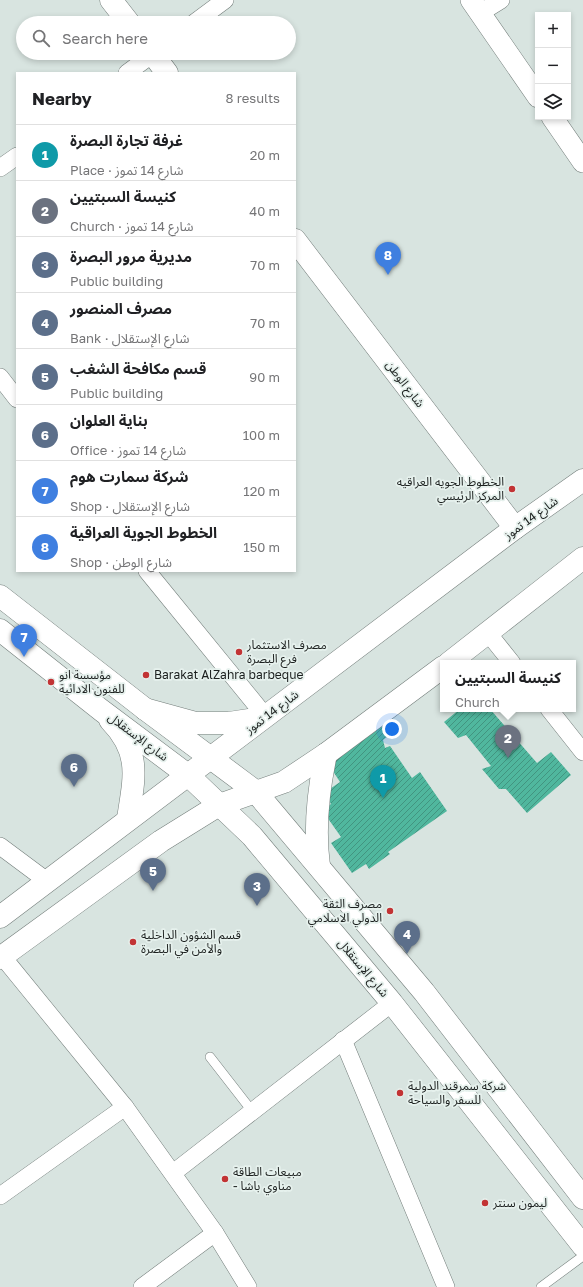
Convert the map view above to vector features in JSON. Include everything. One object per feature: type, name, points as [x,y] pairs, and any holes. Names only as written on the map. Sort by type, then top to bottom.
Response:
[{"type":"main road","points":[[112,0],[124,16]]},
{"type":"main road","points":[[158,60],[166,72]]},
{"type":"main road","name":"شارع الوطن","points":[[296,241],[515,528]]},
{"type":"main road","name":"شارع 14 تموز","points":[[0,917],[128,819],[189,776],[515,528],[583,480]]},
{"type":"main road","points":[[452,660],[488,634],[583,558]]},
{"type":"main road","points":[[0,596],[255,791],[424,992],[583,1198]]},
{"type":"main road","name":"شارع الإستقلال","points":[[0,630],[101,710],[189,776],[252,836],[392,1003],[583,1246]]},
{"type":"main road","points":[[1,957],[161,841],[219,805],[284,782],[326,754],[440,669]]},
{"type":"main road","points":[[145,708],[196,723],[229,723],[266,717]]},
{"type":"main road","points":[[101,710],[119,729],[133,757],[135,769],[128,819]]},
{"type":"main road","points":[[319,866],[316,831],[317,813],[326,754]]},
{"type":"street","points":[[204,16],[226,0]]},
{"type":"street","points":[[501,0],[475,6],[535,93]]},
{"type":"street","points":[[128,72],[144,60]]},
{"type":"street","points":[[554,120],[583,162]]},
{"type":"street","points":[[0,168],[16,157]]},
{"type":"street","points":[[0,377],[16,399]]},
{"type":"street","points":[[148,572],[266,717]]},
{"type":"street","points":[[488,634],[510,660]]},
{"type":"street","points":[[551,712],[583,752]]},
{"type":"street","points":[[0,846],[47,881]]},
{"type":"street","points":[[1,957],[125,1107],[215,1233],[248,1287]]},
{"type":"street","points":[[173,1173],[342,1040],[392,1003]]},
{"type":"street","points":[[342,1040],[446,1287]]},
{"type":"street","points":[[0,1196],[125,1107]]},
{"type":"street","points":[[142,1287],[215,1233]]},
{"type":"lane","points":[[210,1057],[252,1111]]},
{"type":"lane","points":[[542,1287],[583,1256]]},
{"type":"building","points":[[456,712],[493,712],[537,763],[551,752],[571,775],[527,813],[506,789],[499,789],[482,769],[491,766],[466,735],[458,738],[444,722]]},
{"type":"building","points":[[381,725],[388,736],[383,740],[385,748],[390,746],[412,778],[420,772],[447,811],[388,852],[390,854],[369,869],[366,864],[352,873],[331,843],[341,837],[322,810],[331,804],[324,793],[340,782],[327,762]]},
{"type":"place","name":"الخطوط الجوية العراقية","points":[[388,275]]},
{"type":"place","name":"الخطوط الجويه العراقيه المركز الرئيسي","points":[[512,489]]},
{"type":"place","name":"مصرف الاستثمار فرع البصرة","points":[[239,652]]},
{"type":"place","name":"شركة سمارت هوم","points":[[24,657]]},
{"type":"place","name":"Barakat AlZahra barbeque","points":[[146,675]]},
{"type":"place","name":"مؤسسة انو للفنون الادائية","points":[[51,682]]},
{"type":"place","name":"كنيسة السبتيين","points":[[508,758]]},
{"type":"place","name":"بناية العلوان","points":[[74,787]]},
{"type":"place","name":"غرفة تجارة البصرة","points":[[383,798]]},
{"type":"place","name":"قسم مكافحة الشغب","points":[[153,891]]},
{"type":"place","name":"مديرية مرور البصرة","points":[[257,906]]},
{"type":"place","name":"مصرف الثقة الدولي الاسلامي","points":[[390,911]]},
{"type":"place","name":"قسم الشؤون الداخلية والأمن في البصرة","points":[[133,942]]},
{"type":"place","name":"مصرف المنصور","points":[[407,954]]},
{"type":"place","name":"شركة سمرقند الدولية للسفر والسياحة","points":[[400,1093]]},
{"type":"place","name":"مبيعات الطاقة - مناوي باشا","points":[[225,1179]]},
{"type":"place","name":"ليمون سنتر","points":[[485,1203]]}]
